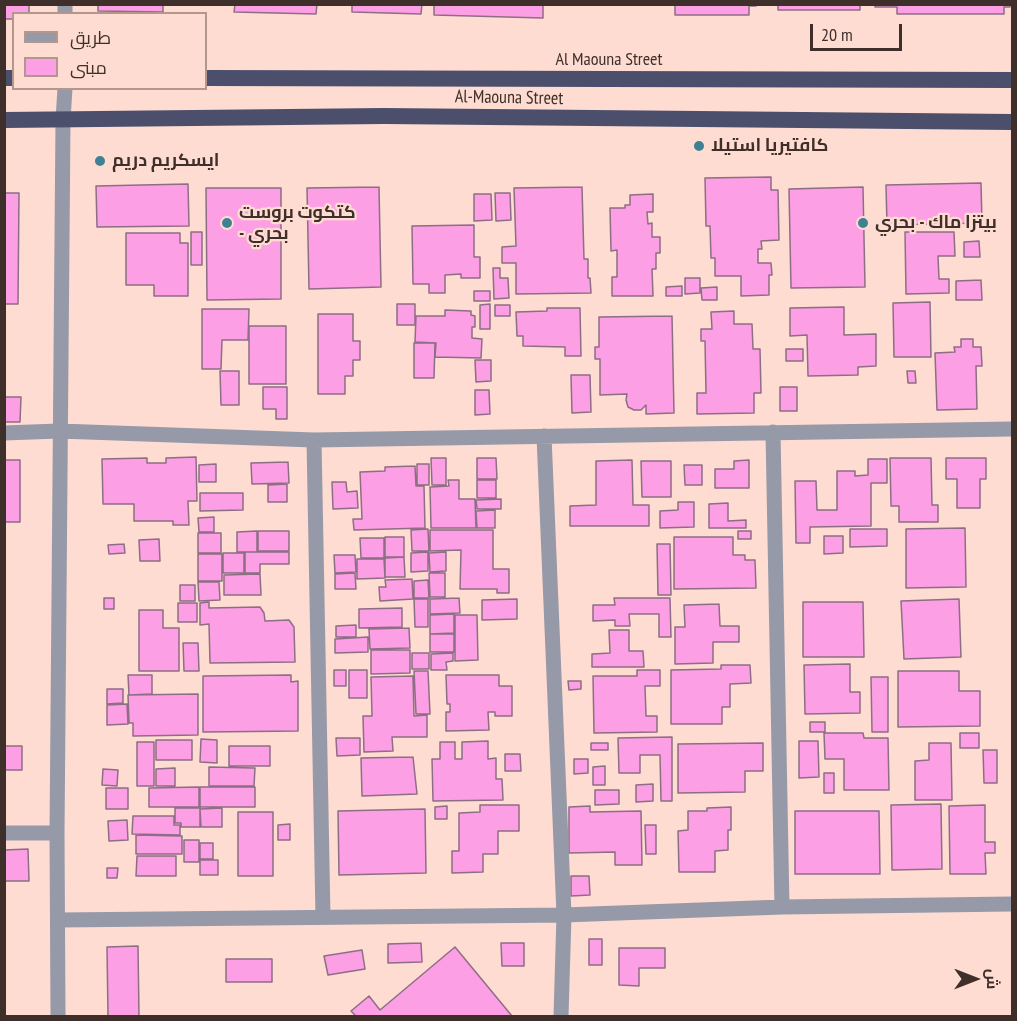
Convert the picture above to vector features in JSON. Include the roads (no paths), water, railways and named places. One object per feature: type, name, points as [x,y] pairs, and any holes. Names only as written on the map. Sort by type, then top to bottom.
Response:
[{"type":"highway","name":"Al Maouna Street","points":[[207,78],[1012,80]]},
{"type":"highway","name":"Al-Maouna Street","points":[[4,120],[384,116],[1012,122]]},
{"type":"street","points":[[58,1017],[59,431],[65,90]]},
{"type":"street","points":[[4,433],[59,431],[314,440],[1012,429]]},
{"type":"street","points":[[773,432],[782,907]]},
{"type":"street","points":[[544,436],[564,915],[561,1017]]},
{"type":"street","points":[[314,440],[323,917]]},
{"type":"street","points":[[4,833],[57,833]]},
{"type":"street","points":[[58,920],[564,915],[782,907],[1012,904]]},
{"type":"place","name":"كافتيريا استيلا","points":[[699,146]]},
{"type":"place","name":"ايسكريم دريم","points":[[100,161]]},
{"type":"place","name":"كتكوت بروست - بحري","points":[[227,223]]},
{"type":"place","name":"بيتزا ماك - بحري","points":[[863,223]]}]
